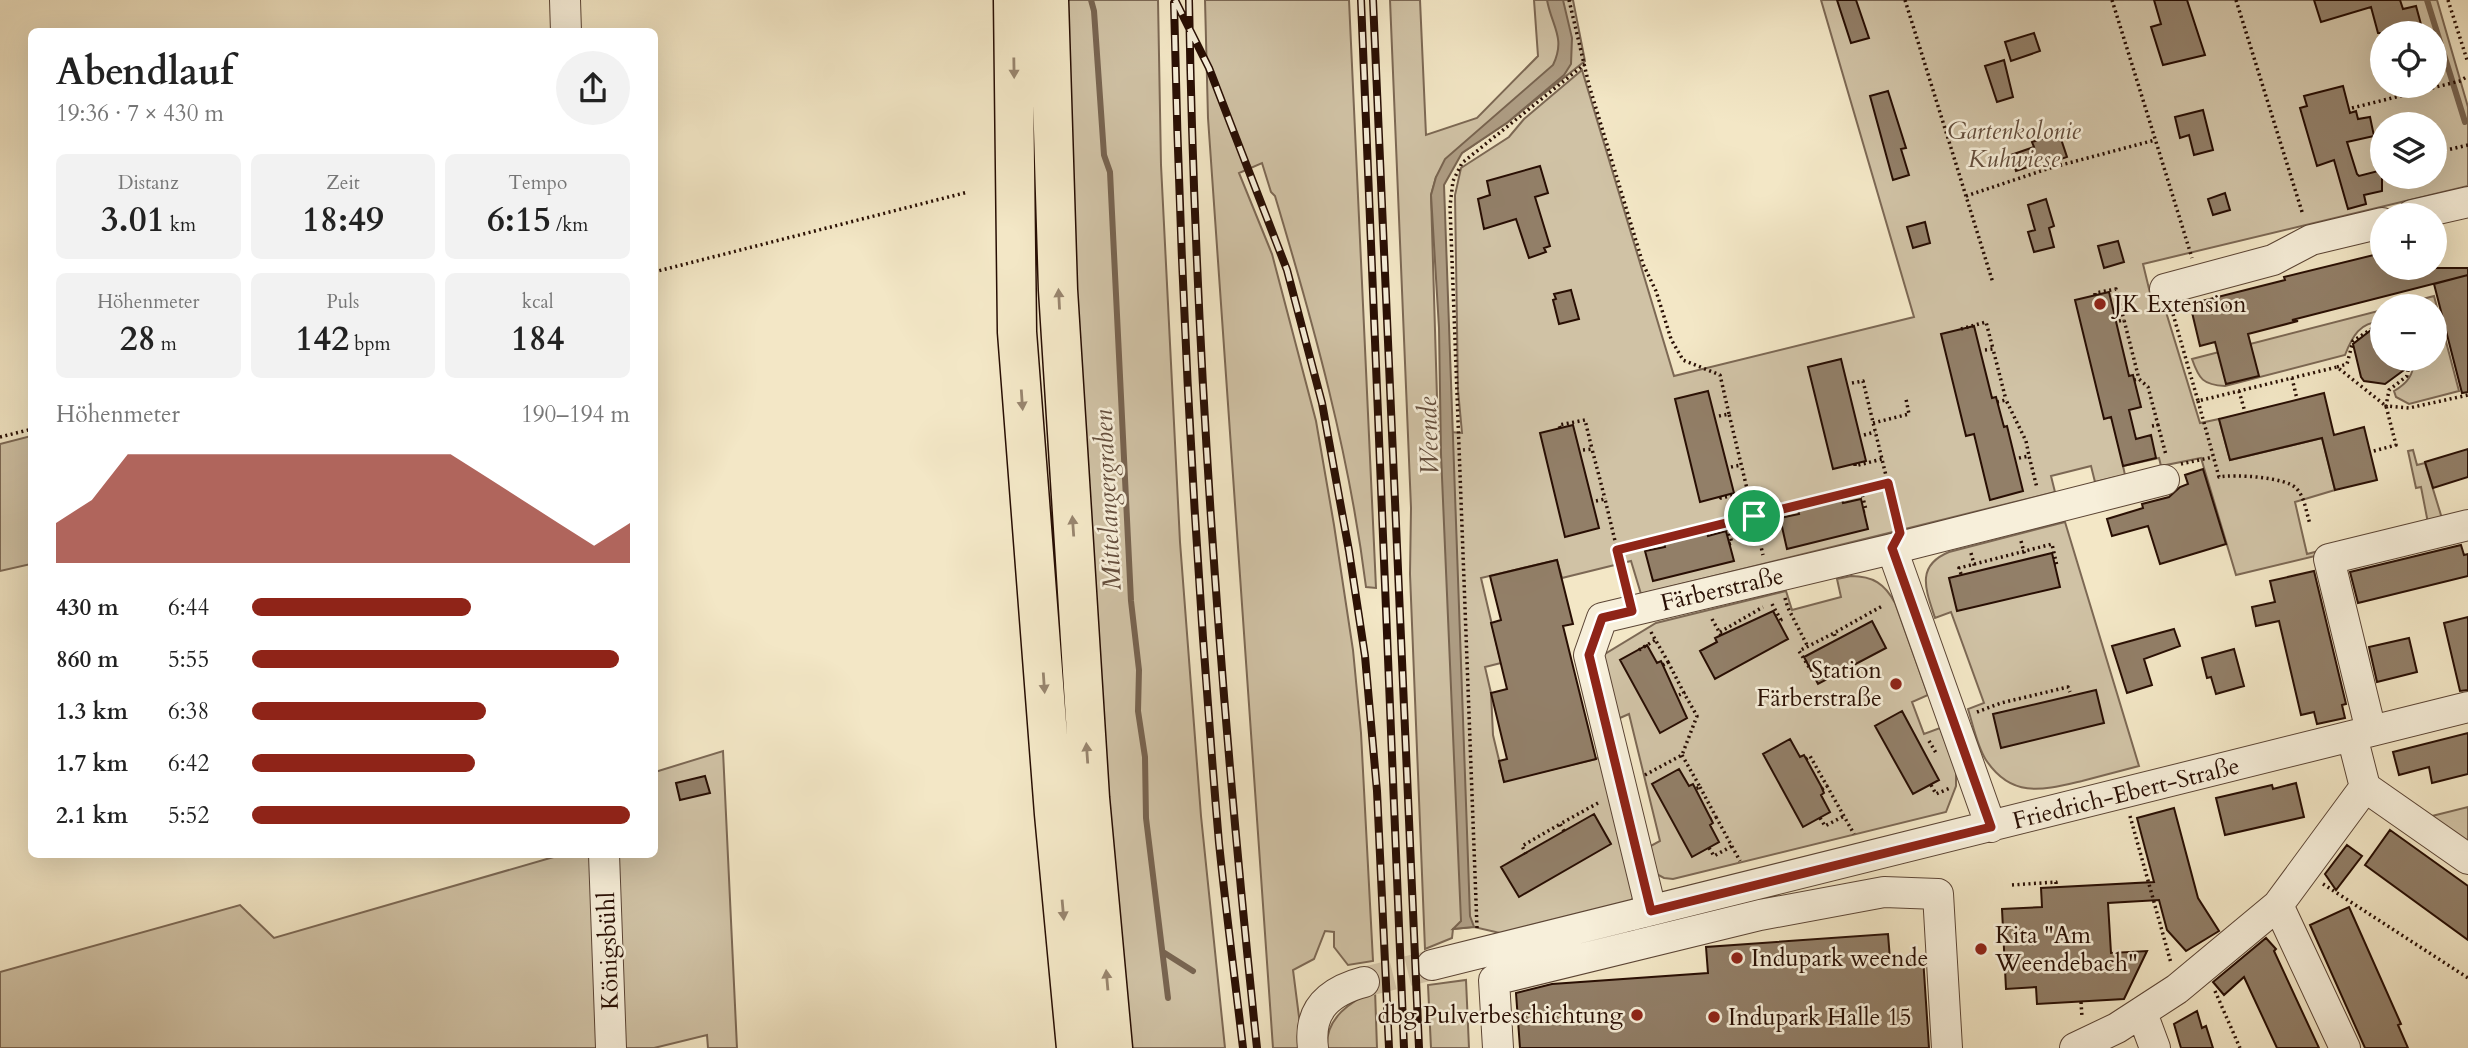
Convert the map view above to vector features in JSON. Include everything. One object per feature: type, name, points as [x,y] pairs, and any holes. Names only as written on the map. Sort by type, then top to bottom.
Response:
[{"type":"highway","points":[[1013,0],[1017,332],[1076,1048]]},
{"type":"highway","points":[[1049,0],[1058,290],[1090,798],[1113,1048]]},
{"type":"street","points":[[565,0],[566,28]]},
{"type":"street","points":[[2447,206],[2468,201]]},
{"type":"street","points":[[2165,289],[2273,260],[2311,240],[2370,226]]},
{"type":"street","name":"Färberstraße","points":[[1651,911],[1589,655],[1602,618],[2042,511],[2167,474]]},
{"type":"street","points":[[2079,1035],[2142,1013],[2177,989],[2278,905],[2365,788],[2362,734],[2329,559],[2468,525]]},
{"type":"street","points":[[1892,548],[1991,827]]},
{"type":"street","name":"Friedrich-Ebert-Straße","points":[[1432,965],[2468,707]]},
{"type":"street","points":[[2365,788],[2468,859]]},
{"type":"street","name":"Königsbühl","points":[[604,858],[611,1048]]},
{"type":"street","points":[[1499,1048],[1494,979],[1760,915],[1884,892],[1938,894],[1947,1048]]},
{"type":"street","points":[[2278,905],[2345,1048]]},
{"type":"street","points":[[1313,1048],[1317,1018],[1326,1000],[1334,993],[1364,982]]},
{"type":"street","points":[[2142,1013],[2154,1048]]},
{"type":"path","points":[[1569,0],[1584,64],[1643,264],[1656,291],[1671,339],[1683,360],[1720,375],[1754,516],[1774,577],[1808,647]]},
{"type":"path","points":[[1905,0],[1993,283]]},
{"type":"path","points":[[2112,0],[2199,280]]},
{"type":"path","points":[[2236,0],[2311,240]]},
{"type":"path","points":[[2448,0],[2468,63]]},
{"type":"path","points":[[1476,955],[1450,205],[1453,181],[1462,163],[1584,64]]},
{"type":"path","points":[[2352,108],[2460,81],[2468,76]]},
{"type":"path","points":[[1966,196],[2050,168],[2155,140]]},
{"type":"path","points":[[2447,150],[2468,145]]},
{"type":"path","points":[[658,271],[968,192]]},
{"type":"path","points":[[2095,295],[2116,289],[2136,379],[2148,387],[2167,474]]},
{"type":"path","points":[[2165,289],[2219,478],[2230,475],[2288,482],[2298,489],[2309,524]]},
{"type":"path","points":[[1961,329],[1986,322],[2006,400],[2026,441],[2042,511]]},
{"type":"path","points":[[2198,401],[2347,363],[2353,341],[2370,330]]},
{"type":"path","points":[[1985,350],[1993,349]]},
{"type":"path","points":[[2337,367],[2386,406],[2409,408],[2468,395]]},
{"type":"path","points":[[2370,452],[2396,445],[2386,406],[2389,390],[2407,376],[2408,371]]},
{"type":"path","points":[[2292,377],[2297,399]]},
{"type":"path","points":[[1852,383],[1863,381],[1888,483],[1900,533],[1892,548]]},
{"type":"path","points":[[2239,391],[2245,412]]},
{"type":"path","points":[[1873,423],[1909,414],[1906,399]]},
{"type":"path","points":[[1997,402],[2006,400]]},
{"type":"path","points":[[1719,416],[1729,414]]},
{"type":"path","points":[[1560,428],[1559,425],[1585,419],[1632,611],[1647,625],[1656,640],[1684,693],[1679,695]]},
{"type":"path","points":[[2152,426],[2158,425]]},
{"type":"path","points":[[0,437],[28,430]]},
{"type":"path","points":[[1864,435],[1875,432]]},
{"type":"path","points":[[1583,450],[1592,449]]},
{"type":"path","points":[[2019,458],[2029,456]]},
{"type":"path","points":[[1855,464],[1882,459]]},
{"type":"path","points":[[1731,467],[1741,465]]},
{"type":"path","points":[[1617,550],[1888,483]]},
{"type":"path","points":[[1861,490],[1866,510],[1864,511]]},
{"type":"path","points":[[1720,497],[1748,492]]},
{"type":"path","points":[[1596,501],[1605,499]]},
{"type":"path","points":[[1726,523],[1732,543],[1729,544]]},
{"type":"path","points":[[1961,574],[1959,568],[2052,544],[2055,566]]},
{"type":"path","points":[[1809,667],[1799,651],[1907,593]]},
{"type":"path","points":[[1720,632],[1771,603],[1781,620],[1779,621]]},
{"type":"path","points":[[1639,650],[1656,640]]},
{"type":"path","points":[[1662,665],[1668,662]]},
{"type":"path","points":[[1952,720],[2068,687],[2070,692]]},
{"type":"path","points":[[1682,755],[1697,788],[1754,885]]},
{"type":"path","points":[[1806,759],[1810,756],[1866,857]]},
{"type":"path","points":[[2124,793],[2147,866],[2177,989]]},
{"type":"path","points":[[1820,818],[1825,826],[1844,816]]},
{"type":"path","points":[[1526,853],[1522,846],[1560,824]]},
{"type":"path","points":[[1709,848],[1714,856],[1732,846]]},
{"type":"path","points":[[2303,871],[2468,978]]},
{"type":"path","points":[[2012,885],[2056,882],[2056,887]]},
{"type":"path","points":[[2204,966],[2240,1048]]},
{"type":"path","points":[[2079,1035],[2081,1002]]},
{"type":"green space","points":[[1066,0],[1158,0],[1161,165],[1180,542],[1201,816],[1225,1048],[1130,1048],[1119,950],[1082,457]]},
{"type":"green space","points":[[1205,0],[1349,0],[1376,588],[1366,587],[1350,487],[1329,390],[1275,196],[1271,192],[1262,163],[1239,173],[1272,254],[1316,421],[1353,650],[1361,733],[1373,961],[1348,965],[1334,947],[1334,932],[1325,931],[1314,959],[1293,970],[1303,1048],[1273,1048],[1208,118]]},
{"type":"green space","name":"Gartenkolonie Kuhwiese","points":[[1390,0],[1420,0],[1426,135],[1477,118],[1538,56],[1534,0],[1573,0],[1585,61],[1508,122],[1462,153],[1436,177],[1431,195],[1438,431],[1462,433],[1458,390],[1455,195],[1461,168],[1509,137],[1524,119],[1582,70],[1674,376],[1914,317],[1821,0],[2437,0],[2443,21],[2370,21],[2370,98],[2447,98],[2447,35],[2468,107],[2468,186],[2397,203],[2370,203],[2370,210],[2143,264],[2152,301],[2162,299],[2200,423],[2219,419],[2230,460],[2322,438],[2335,490],[2295,502],[2307,554],[2428,523],[2421,487],[2416,488],[2408,451],[2413,450],[2417,465],[2425,463],[2444,525],[2236,575],[2201,458],[2161,466],[2159,458],[2123,466],[2125,475],[2095,482],[2091,466],[2051,476],[2055,492],[1641,594],[1631,561],[1562,578],[1557,560],[1481,578],[1501,663],[1485,667],[1491,693],[1493,735],[1504,781],[1599,757],[1635,896],[1626,906],[1513,936],[1474,927],[1453,929],[1452,938],[1425,949],[1410,574],[1411,508]]},
{"type":"green space","points":[[2370,313],[2370,323],[2354,336],[2345,355],[2225,386],[2203,380],[2192,359]]},
{"type":"green space","points":[[2447,345],[2459,391],[2409,404],[2396,397],[2394,391],[2409,378],[2412,371],[2447,371]]},
{"type":"green space","points":[[28,437],[28,565],[0,571],[0,444]]},
{"type":"green space","points":[[2065,522],[2139,766],[2068,784],[2041,789],[2029,788],[2006,781],[1983,754],[1968,709],[1984,703],[1951,612],[1935,618],[1927,589],[1927,572],[1931,564],[1949,552]]},
{"type":"green space","points":[[1851,576],[1878,582],[1895,603],[1928,695],[1912,702],[1924,734],[1940,728],[1956,770],[1956,786],[1946,812],[1673,879],[1664,878],[1649,870],[1645,849],[1660,841],[1629,714],[1613,721],[1600,657],[1656,623],[1786,591],[1792,610],[1841,597],[1837,579]]},
{"type":"green space","points":[[723,751],[737,1048],[708,1048],[707,1035],[654,1048],[621,1048],[614,858],[658,858],[658,771]]},
{"type":"green space","points":[[2468,807],[2468,849],[2424,818]]},
{"type":"green space","points":[[550,858],[592,858],[600,1048],[0,1048],[0,972],[240,905],[274,938]]},
{"type":"green space","points":[[1466,980],[1469,1048],[1431,1048],[1428,985]]},
{"type":"green space","points":[[1375,990],[1377,1048],[1327,1048],[1330,1028],[1335,1019],[1357,999]]},
{"type":"shaded area","points":[[1547,0],[1563,0],[1572,38],[1571,64],[1564,75],[1508,122],[1462,153],[1444,185],[1470,916],[1474,927],[1453,929],[1461,921],[1441,454],[1439,328],[1431,195],[1445,159],[1553,65],[1557,56],[1558,40]]},
{"type":"building","points":[[1837,0],[1856,0],[1869,38],[1851,43]]},
{"type":"building","points":[[2154,0],[2187,0],[2205,55],[2163,65],[2151,27],[2161,24]]},
{"type":"building","points":[[2314,0],[2400,0],[2403,9],[2416,6],[2420,21],[2375,21],[2371,7],[2321,22]]},
{"type":"building","points":[[2034,33],[2040,51],[2011,61],[2005,42]]},
{"type":"building","points":[[2004,60],[2013,97],[1997,102],[1985,66]]},
{"type":"building","points":[[2343,86],[2350,113],[2356,111],[2358,119],[2370,117],[2370,137],[2347,142],[2357,174],[2359,176],[2370,173],[2370,189],[2382,189],[2364,195],[2366,204],[2348,209],[2334,160],[2317,166],[2300,108],[2307,106],[2304,96]]},
{"type":"building","points":[[1888,91],[1906,148],[1901,149],[1909,175],[1893,180],[1870,96]]},
{"type":"building","points":[[2203,110],[2213,150],[2194,155],[2189,135],[2180,138],[2175,117]]},
{"type":"building","points":[[2059,133],[2067,157],[2016,171],[2011,155],[2034,147],[2032,142]]},
{"type":"building","points":[[1540,166],[1548,193],[1535,197],[1550,246],[1544,248],[1546,252],[1529,258],[1516,219],[1484,229],[1478,199],[1490,195],[1487,181]]},
{"type":"building","points":[[2225,193],[2230,210],[2213,215],[2208,199]]},
{"type":"building","points":[[2046,199],[2054,226],[2049,228],[2054,247],[2034,252],[2028,232],[2035,230],[2028,205]]},
{"type":"building","points":[[1925,222],[1930,243],[1913,248],[1907,227]]},
{"type":"building","points":[[2118,241],[2124,262],[2104,268],[2098,246]]},
{"type":"building","points":[[2370,256],[2370,280],[2447,280],[2447,268],[2468,268],[2468,275],[2394,294],[2370,294],[2370,300],[2248,334],[2259,376],[2226,384],[2215,342],[2200,346],[2190,304],[2285,280],[2284,277]]},
{"type":"building","points":[[2468,275],[2468,392],[2462,393],[2447,335],[2447,294],[2437,294],[2434,284]]},
{"type":"building","points":[[1571,290],[1579,319],[1559,324],[1554,294]]},
{"type":"building","points":[[2109,292],[2129,376],[2133,375],[2141,407],[2129,410],[2136,439],[2151,435],[2156,458],[2123,466],[2111,417],[2104,419],[2075,300]]},
{"type":"building","points":[[1974,326],[1992,398],[1996,397],[2004,427],[2007,426],[2023,491],[1990,500],[1974,434],[1966,436],[1941,334]]},
{"type":"building","points":[[2370,331],[2370,371],[2403,371],[2385,384],[2364,381],[2353,344]]},
{"type":"building","points":[[1841,359],[1866,461],[1833,469],[1808,367]]},
{"type":"building","points":[[1708,391],[1734,493],[1700,502],[1675,399]]},
{"type":"building","points":[[2324,393],[2334,435],[2364,427],[2377,480],[2335,490],[2322,438],[2230,460],[2219,419]]},
{"type":"building","points":[[1573,425],[1599,528],[1565,537],[1540,433]]},
{"type":"building","points":[[2468,449],[2468,477],[2433,488],[2425,462]]},
{"type":"building","points":[[2203,469],[2226,544],[2160,564],[2148,526],[2112,536],[2107,519],[2143,508],[2142,504],[2169,497],[2188,484],[2185,475]]},
{"type":"building","points":[[1861,499],[1868,529],[1787,549],[1780,518],[1799,514],[1798,510],[1842,500],[1843,503]]},
{"type":"building","points":[[1726,531],[1734,561],[1653,581],[1645,551],[1665,547],[1664,542],[1707,532],[1708,536]]},
{"type":"building","points":[[2461,545],[2464,555],[2468,554],[2468,576],[2358,603],[2350,572]]},
{"type":"building","points":[[2052,553],[2060,587],[1957,611],[1949,578]]},
{"type":"building","points":[[1557,560],[1573,624],[1563,626],[1596,759],[1504,782],[1499,761],[1507,759],[1491,693],[1507,689],[1491,623],[1501,620],[1490,576]]},
{"type":"building","points":[[2314,571],[2346,704],[2342,705],[2345,718],[2317,724],[2314,712],[2301,715],[2279,621],[2256,626],[2252,607],[2275,602],[2270,581]]},
{"type":"building","points":[[1773,611],[1788,639],[1715,679],[1700,651],[1717,642],[1715,638]]},
{"type":"building","points":[[2468,617],[2468,690],[2460,691],[2444,623]]},
{"type":"building","points":[[1872,621],[1886,648],[1818,684],[1804,657]]},
{"type":"building","points":[[2174,629],[2180,646],[2144,659],[2152,685],[2127,693],[2112,646]]},
{"type":"building","points":[[2409,638],[2417,672],[2377,682],[2369,647]]},
{"type":"building","points":[[1647,645],[1657,663],[1661,661],[1687,718],[1660,733],[1620,660]]},
{"type":"building","points":[[2234,649],[2244,686],[2216,694],[2211,677],[2207,678],[2202,658]]},
{"type":"building","points":[[2096,690],[2104,723],[2001,748],[1993,714]]},
{"type":"building","points":[[1902,711],[1939,780],[1913,794],[1875,726]]},
{"type":"building","points":[[2468,733],[2468,774],[2432,783],[2429,767],[2399,775],[2393,752]]},
{"type":"building","points":[[1790,739],[1800,757],[1804,755],[1821,786],[1824,793],[1821,795],[1830,812],[1803,827],[1763,754]]},
{"type":"building","points":[[1679,769],[1689,786],[1693,784],[1713,823],[1710,825],[1719,842],[1692,857],[1652,784]]},
{"type":"building","points":[[705,776],[710,793],[680,800],[676,783]]},
{"type":"building","points":[[2296,783],[2304,817],[2225,835],[2216,798],[2272,785],[2273,789]]},
{"type":"building","points":[[2174,808],[2198,898],[2219,931],[2186,951],[2167,930],[2159,900],[2108,903],[2111,953],[2147,951],[2124,999],[2037,1004],[2036,987],[2006,989],[2002,909],[2042,907],[2041,888],[2154,882],[2137,818]]},
{"type":"building","points":[[1594,814],[1611,844],[1519,897],[1501,867]]},
{"type":"building","points":[[2390,830],[2468,886],[2468,940],[2365,865]]},
{"type":"building","points":[[2347,845],[2362,856],[2336,890],[2325,874]]},
{"type":"building","points":[[2349,907],[2401,1024],[2398,1025],[2408,1048],[2365,1048],[2310,925]]},
{"type":"building","name":"Indupark Halle 15","points":[[1888,934],[1890,959],[1923,957],[1929,1048],[1520,1048],[1516,993],[1552,984],[1708,973],[1706,947]]},
{"type":"building","points":[[2266,938],[2276,949],[2274,951],[2319,1048],[2277,1048],[2244,977],[2224,995],[2213,982]]},
{"type":"building","points":[[2197,1011],[2202,1028],[2206,1026],[2213,1048],[2181,1048],[2174,1024]]},
{"type":"waterway","name":"Mittelangergraben","points":[[1091,0],[1104,155],[1110,172],[1131,601],[1139,670],[1138,711],[1145,757],[1146,818],[1168,998]]},
{"type":"waterway","points":[[2427,0],[2465,122]]},
{"type":"waterway","points":[[1163,952],[1193,971]]},
{"type":"tunnel","points":[[1364,982],[1432,965]]},
{"type":"railway","points":[[1175,0],[1209,68],[1287,270],[1322,403],[1365,656],[1377,791],[1389,1048]]},
{"type":"railway","points":[[1189,0],[1197,262],[1211,525],[1257,1048]]},
{"type":"railway","points":[[1361,0],[1404,1048]]},
{"type":"railway","points":[[1373,0],[1419,1048]]},
{"type":"railway","points":[[1174,3],[1185,319],[1203,634],[1219,843],[1243,1048]]},
{"type":"place","name":"JK Extension","points":[[2100,304]]},
{"type":"place","name":"Station Färberstraße","points":[[1896,684]]},
{"type":"place","name":"Kita \"Am Weendebach\"","points":[[1981,949]]},
{"type":"place","name":"Indupark weende","points":[[1737,958]]},
{"type":"place","name":"dbg Pulverbeschichtung","points":[[1637,1015]]},
{"type":"place","name":"Indupark Halle 15","points":[[1714,1017]]},
{"type":"route","points":[[1888,483],[1900,533],[1892,548],[1991,827],[1651,911],[1589,655],[1602,618],[1632,611],[1617,550],[1754,516],[1888,483]]},
{"type":"water label","name":"Weende","points":[[1428,436]]}]
